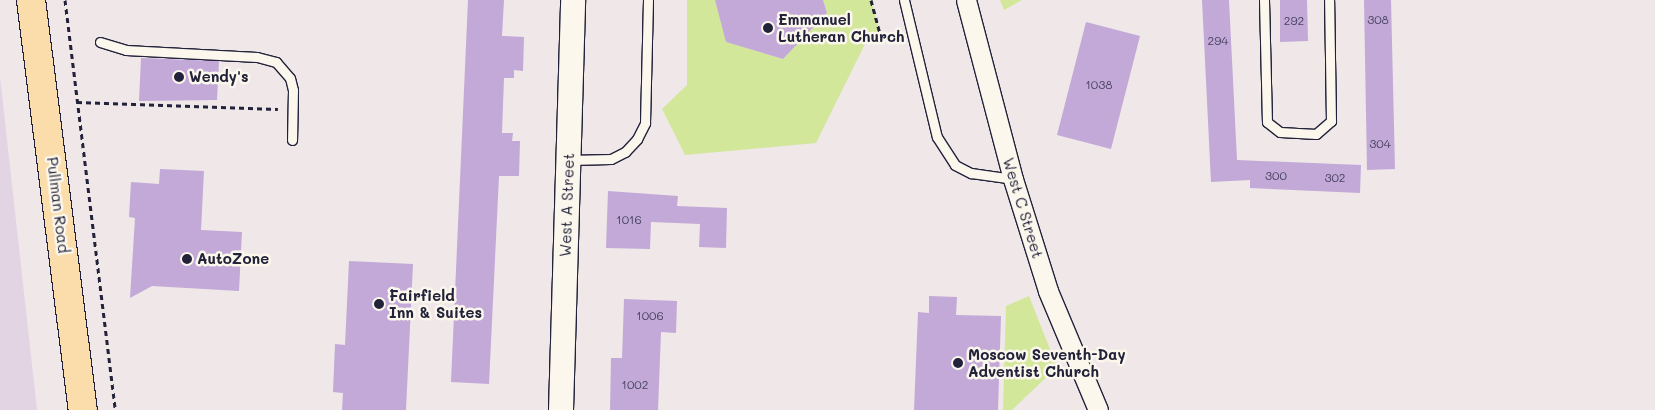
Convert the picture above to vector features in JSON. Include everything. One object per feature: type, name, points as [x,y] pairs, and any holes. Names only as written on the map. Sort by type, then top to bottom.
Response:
[{"type":"main road","name":"Pullman Road","points":[[31,0],[83,410]]},
{"type":"street","name":"West A Street","points":[[561,410],[573,0]]},
{"type":"street","name":"West C Street","points":[[966,0],[1013,179],[1048,292],[1098,410]]},
{"type":"lane","points":[[569,160],[611,160],[625,152],[637,139],[645,123],[648,0]]},
{"type":"lane","points":[[904,0],[937,137],[956,165],[971,173],[1013,179]]},
{"type":"lane","points":[[1264,0],[1267,122],[1280,132],[1316,134],[1331,121],[1329,0]]},
{"type":"lane","points":[[100,42],[126,50],[257,57],[276,62],[285,69],[293,90],[292,140]]},
{"type":"path","points":[[65,0],[115,410]]},
{"type":"path","points":[[871,0],[882,41]]},
{"type":"path","points":[[77,102],[278,109]]},
{"type":"shaded area","points":[[0,77],[37,410],[0,410]]},
{"type":"green space","points":[[687,0],[715,0],[727,42],[783,59],[827,13],[823,0],[871,0],[882,41],[866,42],[816,143],[685,155],[662,109],[687,85]]},
{"type":"green space","points":[[1000,0],[1022,0],[1004,10]]},
{"type":"green space","points":[[1029,296],[1057,367],[1012,410],[1003,410],[1006,306]]},
{"type":"building","points":[[468,0],[504,0],[502,36],[524,37],[523,71],[514,70],[514,78],[504,78],[502,133],[513,133],[512,141],[520,141],[519,176],[499,176],[489,384],[451,382]]},
{"type":"building","name":"Emmanuel Lutheran Church","points":[[715,0],[823,0],[827,13],[783,59],[726,42]]},
{"type":"building","points":[[1202,0],[1229,0],[1237,160],[1361,165],[1360,193],[1250,188],[1250,180],[1211,182]]},
{"type":"building","points":[[1280,0],[1307,0],[1308,41],[1280,42]]},
{"type":"building","points":[[1364,0],[1391,0],[1395,169],[1367,170]]},
{"type":"building","points":[[1086,22],[1140,36],[1111,149],[1057,135]]},
{"type":"building","name":"Wendy's","points":[[141,58],[219,61],[217,100],[139,101]]},
{"type":"building","name":"AutoZone","points":[[160,169],[204,171],[201,230],[242,232],[239,291],[152,286],[130,298],[135,218],[129,217],[131,182],[159,184]]},
{"type":"building","points":[[608,191],[678,196],[677,206],[727,208],[726,248],[699,247],[700,224],[651,222],[650,249],[606,248]]},
{"type":"building","name":"Fairfield Inn & Suites","points":[[349,261],[413,264],[406,410],[342,410],[343,393],[333,392],[335,344],[345,345]]},
{"type":"building","name":"Moscow Seventh-Day Adventist Church","points":[[929,296],[957,297],[956,315],[1001,316],[998,410],[914,410],[918,312],[929,313]]},
{"type":"building","points":[[624,299],[677,301],[676,333],[661,332],[658,410],[610,410],[611,358],[622,358]]},
{"type":"place","name":"Emmanuel Lutheran Church","points":[[768,28]]},
{"type":"place","name":"Wendy's","points":[[179,77]]},
{"type":"place","name":"AutoZone","points":[[187,259]]},
{"type":"place","name":"Fairfield Inn & Suites","points":[[379,304]]},
{"type":"place","name":"Moscow Seventh-Day Adventist Church","points":[[958,363]]}]
